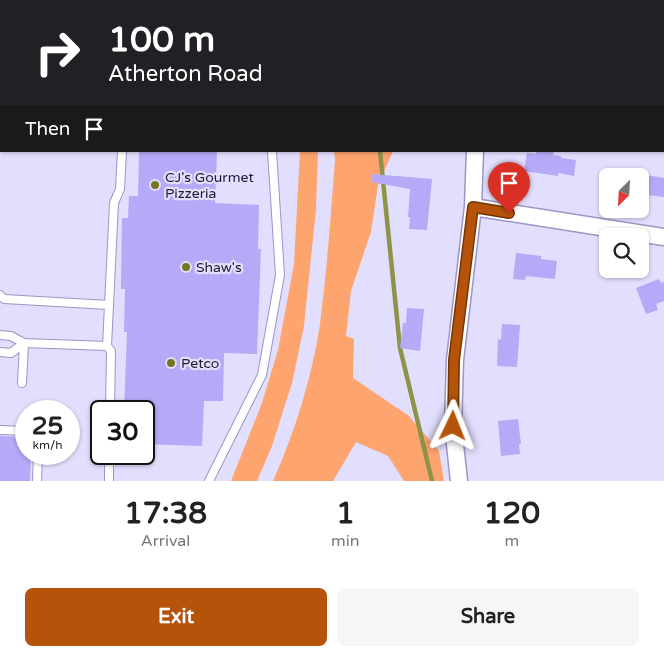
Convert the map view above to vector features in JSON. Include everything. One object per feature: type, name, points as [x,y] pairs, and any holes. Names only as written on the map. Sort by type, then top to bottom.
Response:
[{"type":"street","points":[[459,481],[453,426],[454,360],[473,207],[475,152]]},
{"type":"street","points":[[473,207],[664,237]]},
{"type":"lane","points":[[110,400],[111,351],[107,346],[114,203],[120,189],[122,152]]},
{"type":"lane","points":[[209,481],[262,375],[280,275],[272,152]]},
{"type":"lane","points":[[0,295],[4,299],[109,306]]},
{"type":"lane","points":[[0,335],[11,336],[24,343],[107,346]]},
{"type":"lane","points":[[0,352],[11,353],[24,343]]},
{"type":"lane","points":[[22,383],[24,343]]},
{"type":"lane","points":[[0,430],[15,431]]},
{"type":"lane","points":[[37,481],[38,465]]},
{"type":"lane","points":[[109,465],[109,481]]},
{"type":"shaded area","points":[[300,152],[318,152],[316,209],[304,326],[292,383],[272,446],[257,481],[231,481],[262,403],[278,350],[294,264]]},
{"type":"shaded area","points":[[334,152],[393,152],[378,185],[371,232],[351,291],[346,336],[354,339],[353,378],[409,416],[439,451],[444,481],[404,481],[388,456],[356,442],[333,481],[273,481],[302,404],[317,344],[329,242]]},
{"type":"building","points":[[139,152],[217,152],[215,203],[259,205],[258,249],[261,249],[257,354],[224,353],[223,401],[204,401],[202,446],[155,444],[155,400],[124,400],[127,332],[124,332],[125,289],[121,289],[122,218],[128,218],[129,196],[138,196]]},
{"type":"building","points":[[537,152],[554,152],[553,155],[561,156],[561,158],[576,160],[574,176],[558,173],[558,176],[524,171],[527,153],[536,154]]},
{"type":"building","points":[[372,174],[432,179],[427,230],[409,229],[410,189],[371,182]]},
{"type":"building","points":[[649,176],[664,178],[664,197],[649,195]]},
{"type":"building","points":[[516,253],[541,256],[541,259],[557,261],[555,279],[526,276],[525,280],[513,279]]},
{"type":"building","points":[[659,279],[661,283],[664,282],[664,301],[656,304],[658,310],[646,314],[636,288]]},
{"type":"building","points":[[407,308],[424,309],[420,351],[400,348],[403,323],[406,323]]},
{"type":"building","points":[[502,324],[520,325],[517,367],[497,366],[498,339],[501,340]]},
{"type":"building","points":[[518,419],[521,444],[519,444],[520,454],[501,456],[498,421]]},
{"type":"building","points":[[0,436],[15,437],[15,465],[31,465],[30,481],[0,481]]},
{"type":"waterway","points":[[380,152],[400,348],[432,481]]},
{"type":"place","name":"CJ's Gourmet Pizzeria","points":[[155,185]]},
{"type":"place","name":"Shaw's","points":[[186,267]]},
{"type":"place","name":"Petco","points":[[171,363]]},
{"type":"route","points":[[453,426],[454,360],[473,207],[509,213]]}]
